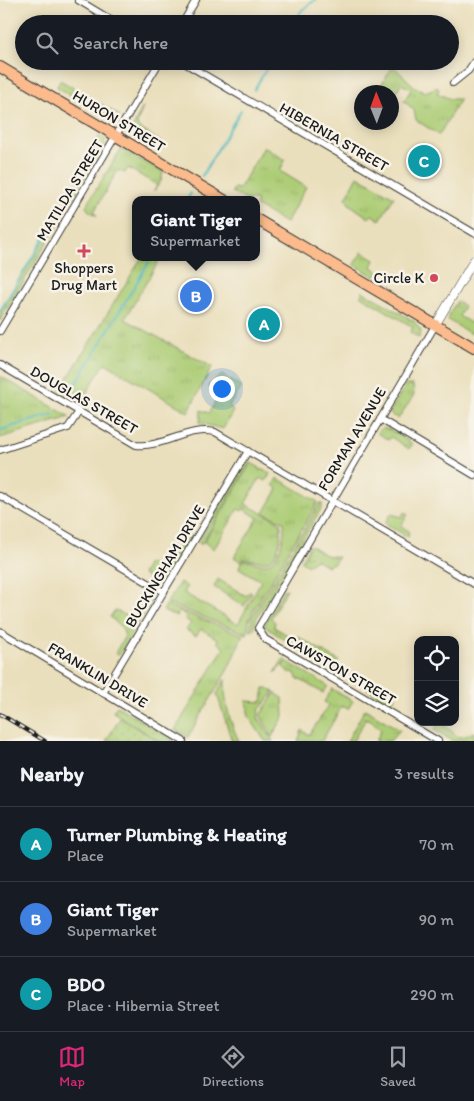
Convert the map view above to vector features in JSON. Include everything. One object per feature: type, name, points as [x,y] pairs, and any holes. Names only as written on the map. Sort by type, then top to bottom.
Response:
[{"type":"main road","name":"HURON STREET","points":[[0,67],[217,196]]},
{"type":"main road","points":[[260,221],[474,348]]},
{"type":"street","points":[[78,0],[103,15]]},
{"type":"street","points":[[187,15],[196,0]]},
{"type":"street","points":[[453,83],[468,71],[474,62]]},
{"type":"street","name":"MATILDA STREET","points":[[0,331],[155,70]]},
{"type":"street","name":"HIBERNIA STREET","points":[[196,70],[474,233]]},
{"type":"street","name":"FORMAN AVENUE","points":[[259,633],[259,623],[474,260]]},
{"type":"street","name":"DOUGLAS STREET","points":[[0,365],[136,445],[152,444],[198,431],[210,430],[474,584]]},
{"type":"street","points":[[0,450],[68,428],[78,412]]},
{"type":"street","points":[[380,419],[474,475]]},
{"type":"street","name":"BUCKINGHAM DRIVE","points":[[104,693],[248,451]]},
{"type":"street","points":[[0,496],[164,592]]},
{"type":"street","name":"FRANKLIN DRIVE","points":[[0,631],[183,741]]},
{"type":"street","name":"CAWSTON STREET","points":[[259,633],[265,639],[438,741]]},
{"type":"green space","points":[[391,70],[397,70],[414,86],[425,92],[437,87],[439,90],[437,93],[450,99],[460,99],[439,135],[416,120],[414,110],[404,101],[411,89],[401,84],[399,87],[399,85],[381,85]]},
{"type":"green space","points":[[60,80],[119,115],[119,119],[114,121],[57,87]]},
{"type":"green space","points":[[143,107],[137,123],[138,127],[162,143],[160,149],[131,131]]},
{"type":"green space","points":[[100,135],[105,138],[105,145],[0,321],[0,313],[97,150],[93,146]]},
{"type":"green space","points":[[264,147],[285,160],[280,171],[306,187],[286,223],[260,208],[260,196],[239,196],[232,192],[234,188],[239,189]]},
{"type":"green space","points":[[121,149],[163,172],[161,181],[154,191],[157,185],[128,168],[125,173],[118,170],[94,212],[97,216],[88,210],[86,206]]},
{"type":"green space","points":[[358,176],[394,197],[380,220],[372,215],[369,218],[349,204],[346,198]]},
{"type":"green space","points":[[362,252],[375,260],[372,267],[378,271],[375,277],[354,264]]},
{"type":"green space","points":[[140,261],[159,261],[125,319],[212,367],[188,412],[105,363],[80,403],[60,391]]},
{"type":"green space","points":[[362,291],[414,321],[421,331],[419,338],[410,332],[413,327],[361,296]]},
{"type":"green space","points":[[457,301],[464,306],[459,316],[474,325],[471,334],[448,320],[449,314]]},
{"type":"green space","points":[[222,375],[242,387],[229,406],[233,411],[223,429],[200,423],[201,410],[209,413],[220,393],[217,390],[213,391],[208,386]]},
{"type":"green space","points":[[0,376],[70,417],[0,438]]},
{"type":"green space","points":[[406,385],[413,385],[414,395],[398,419],[390,414]]},
{"type":"green space","points":[[382,428],[391,430],[413,444],[409,449],[391,437],[389,440],[377,433]]},
{"type":"green space","points":[[248,460],[250,462],[201,545],[198,542]]},
{"type":"green space","points":[[251,463],[260,468],[261,471],[262,469],[270,474],[266,481],[260,478],[245,504],[278,521],[281,525],[278,550],[271,559],[266,561],[247,559],[240,561],[234,557],[258,518],[244,509],[242,511],[238,509],[214,549],[204,542]]},
{"type":"green space","points":[[277,478],[318,502],[253,611],[249,620],[247,634],[167,603],[180,582],[187,587],[184,593],[238,624],[261,581],[239,568],[241,562],[249,561],[267,564],[273,561],[282,542],[284,522],[264,513],[278,489],[273,485]]},
{"type":"green space","points":[[320,503],[322,503],[322,507],[256,619],[254,630],[250,631],[252,617]]},
{"type":"green space","points":[[404,512],[408,514],[401,526],[409,531],[408,537],[385,523],[391,514],[402,517]]},
{"type":"green space","points":[[180,531],[190,537],[164,581],[153,582],[142,574],[148,563],[157,567],[165,556],[171,559],[183,538],[178,535]]},
{"type":"green space","points":[[310,545],[325,555],[338,557],[334,563],[327,566],[316,559],[308,565],[301,561]]},
{"type":"green space","points":[[218,579],[246,596],[249,592],[252,593],[244,606],[214,587]]},
{"type":"green space","points":[[287,589],[271,618],[275,622],[274,627],[289,636],[287,641],[264,626],[283,590]]},
{"type":"green space","points":[[142,591],[153,598],[152,601],[119,655],[115,653],[125,636],[122,628],[110,617],[115,610],[127,616]]},
{"type":"green space","points":[[166,605],[243,635],[228,669],[188,737],[175,730],[224,648],[217,642],[218,639],[201,629],[196,636],[186,630],[191,623],[185,619],[186,615],[180,612],[176,616],[163,611]]},
{"type":"green space","points":[[297,636],[339,661],[334,669],[292,644]]},
{"type":"green space","points":[[283,659],[328,686],[323,693],[297,678],[295,673],[288,672],[283,667],[285,662],[275,673]]},
{"type":"green space","points":[[225,679],[228,711],[239,741],[232,741],[217,694]]},
{"type":"green space","points":[[371,680],[396,695],[391,704],[366,688]]},
{"type":"green space","points":[[264,688],[274,692],[259,710],[258,717],[273,741],[265,741],[249,717],[246,701],[262,702]]},
{"type":"green space","points":[[332,689],[353,701],[348,709],[342,706],[322,741],[298,741],[302,730],[309,735],[329,705],[324,702]]},
{"type":"green space","points":[[275,693],[283,698],[284,716],[272,737],[260,715]]},
{"type":"green space","points":[[117,706],[175,741],[159,741],[113,712]]},
{"type":"green space","points":[[365,709],[400,730],[390,741],[376,741],[381,730],[371,720],[364,718],[365,720],[353,741],[347,741]]},
{"type":"green space","points":[[120,718],[159,741],[106,741]]},
{"type":"green space","points":[[437,726],[445,726],[461,737],[474,732],[474,741],[453,741],[434,730]]},
{"type":"waterway","points":[[299,15],[315,0]]},
{"type":"waterway","points":[[254,90],[266,70]]},
{"type":"waterway","points":[[202,176],[241,110]]},
{"type":"waterway","points":[[0,311],[62,208]]},
{"type":"waterway","points":[[70,394],[150,261]]},
{"type":"waterway","points":[[0,430],[53,414]]},
{"type":"railway","points":[[0,714],[45,741]]},
{"type":"place","name":"BDO","points":[[424,161]]},
{"type":"place","name":"Shoppers Drug Mart","points":[[84,251]]},
{"type":"place","name":"Circle K","points":[[434,278]]},
{"type":"place","name":"Giant Tiger","points":[[196,296]]},
{"type":"place","name":"Turner Plumbing & Heating","points":[[264,324]]}]
